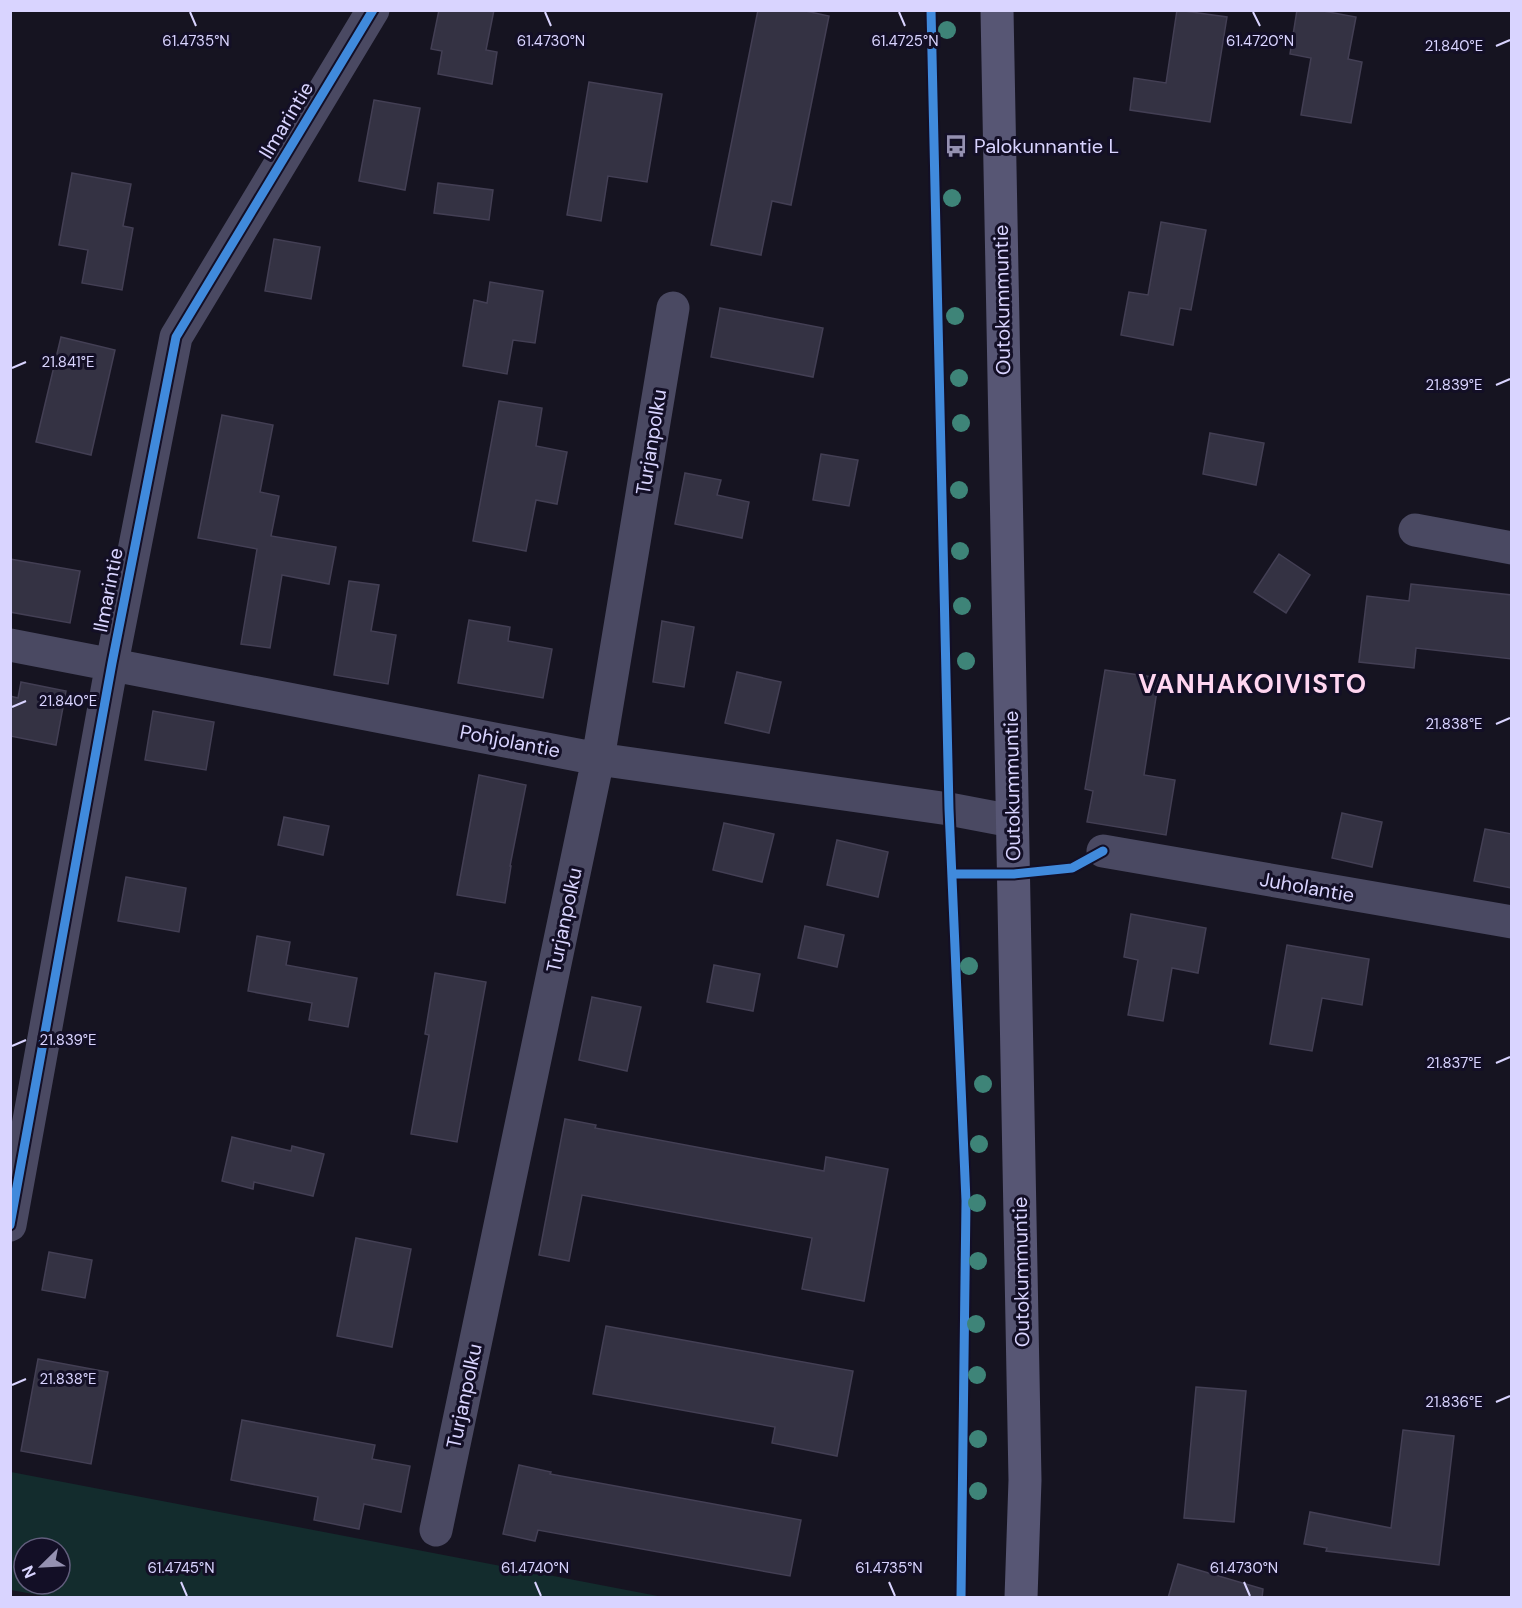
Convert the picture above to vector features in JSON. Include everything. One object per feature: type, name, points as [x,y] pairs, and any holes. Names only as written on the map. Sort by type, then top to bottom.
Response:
[{"type":"main road","name":"Outokummuntie","points":[[997,10],[1025,1480],[1021,1598]]},
{"type":"street","name":"Ilmarintie","points":[[10,1225],[112,663],[176,337],[373,10]]},
{"type":"street","name":"Turjanpolku","points":[[436,1530],[598,759],[673,308]]},
{"type":"street","points":[[1415,530],[1512,548]]},
{"type":"street","name":"Pohjolantie","points":[[10,645],[598,759],[949,809],[1012,821]]},
{"type":"street","name":"Juholantie","points":[[1103,851],[1512,922]]},
{"type":"green space","points":[[11,1472],[663,1597],[55,1598],[44,1596],[72,1596],[72,1536],[12,1536],[12,1590]]},
{"type":"building","points":[[439,10],[494,10],[486,50],[497,52],[492,84],[438,74],[442,51],[431,49]]},
{"type":"building","points":[[758,10],[801,10],[829,16],[791,205],[772,201],[761,255],[711,245]]},
{"type":"building","points":[[1177,10],[1227,17],[1210,122],[1130,110],[1134,78],[1166,83]]},
{"type":"building","points":[[1297,10],[1318,10],[1356,17],[1348,59],[1362,62],[1351,123],[1301,115],[1311,58],[1290,54]]},
{"type":"building","points":[[589,82],[662,94],[647,182],[608,176],[601,221],[567,215]]},
{"type":"building","points":[[374,100],[420,108],[405,190],[359,181]]},
{"type":"building","points":[[72,173],[131,184],[123,226],[133,228],[122,290],[82,283],[88,250],[59,245]]},
{"type":"building","points":[[438,183],[493,190],[489,220],[434,213]]},
{"type":"building","points":[[1161,222],[1206,230],[1191,310],[1180,308],[1173,345],[1121,335],[1129,292],[1148,295]]},
{"type":"building","points":[[274,239],[320,247],[311,299],[265,291]]},
{"type":"building","points":[[490,282],[543,291],[535,343],[513,340],[507,374],[463,366],[474,300],[487,303]]},
{"type":"building","points":[[720,308],[823,328],[813,377],[711,357]]},
{"type":"building","points":[[61,337],[115,350],[91,455],[36,442]]},
{"type":"building","points":[[499,401],[542,408],[536,446],[567,452],[557,504],[536,500],[526,551],[473,541]]},
{"type":"building","points":[[222,415],[273,425],[260,492],[279,496],[271,536],[336,547],[329,584],[282,575],[270,648],[241,644],[257,549],[198,538]]},
{"type":"building","points":[[1210,433],[1264,443],[1256,485],[1203,474]]},
{"type":"building","points":[[821,454],[858,460],[849,506],[813,500]]},
{"type":"building","points":[[685,473],[721,480],[717,495],[749,502],[742,538],[675,524]]},
{"type":"building","points":[[1279,554],[1310,575],[1286,613],[1254,592]]},
{"type":"building","points":[[10,559],[80,571],[70,623],[10,612]]},
{"type":"building","points":[[349,581],[379,585],[371,631],[396,635],[388,684],[334,675]]},
{"type":"building","points":[[1411,584],[1512,595],[1512,659],[1416,648],[1414,668],[1359,662],[1367,596],[1409,601]]},
{"type":"building","points":[[469,620],[510,627],[508,641],[552,649],[543,698],[458,683]]},
{"type":"building","points":[[662,621],[694,627],[684,687],[653,682]]},
{"type":"building","points":[[1105,670],[1159,678],[1144,775],[1175,780],[1166,835],[1087,822],[1093,791],[1085,789]]},
{"type":"building","points":[[737,672],[781,682],[769,733],[725,723]]},
{"type":"building","points":[[21,682],[66,691],[56,745],[10,736],[10,696],[18,698]]},
{"type":"building","points":[[153,711],[214,722],[206,770],[145,760]]},
{"type":"building","points":[[479,775],[526,785],[505,903],[457,895]]},
{"type":"building","points":[[1342,813],[1382,822],[1372,867],[1332,858]]},
{"type":"building","points":[[284,817],[329,826],[323,855],[278,845]]},
{"type":"building","points":[[724,823],[774,834],[762,882],[713,870]]},
{"type":"building","points":[[1485,829],[1512,834],[1512,888],[1474,881]]},
{"type":"building","points":[[837,840],[888,852],[878,897],[827,885]]},
{"type":"building","points":[[126,877],[186,888],[179,932],[118,921]]},
{"type":"building","points":[[1131,914],[1206,928],[1198,973],[1172,968],[1163,1021],[1128,1015],[1138,960],[1124,957]]},
{"type":"building","points":[[805,926],[844,935],[837,967],[798,958]]},
{"type":"building","points":[[257,936],[290,942],[286,965],[357,978],[348,1027],[309,1020],[312,1003],[248,991]]},
{"type":"building","points":[[1287,945],[1369,959],[1362,1005],[1322,998],[1312,1051],[1270,1044]]},
{"type":"building","points":[[714,965],[760,974],[753,1011],[707,1002]]},
{"type":"building","points":[[435,973],[486,982],[457,1142],[411,1134],[429,1035],[425,1034]]},
{"type":"building","points":[[592,997],[641,1007],[627,1071],[579,1060]]},
{"type":"building","points":[[565,1119],[596,1125],[595,1128],[824,1171],[826,1157],[888,1169],[864,1301],[802,1289],[812,1238],[582,1195],[569,1261],[539,1255]]},
{"type":"building","points":[[232,1137],[291,1151],[292,1146],[324,1154],[313,1196],[254,1182],[253,1189],[222,1181]]},
{"type":"building","points":[[356,1238],[411,1249],[392,1347],[337,1336]]},
{"type":"building","points":[[49,1252],[92,1260],[85,1298],[42,1290]]},
{"type":"building","points":[[606,1326],[853,1371],[837,1456],[772,1443],[775,1427],[593,1394]]},
{"type":"building","points":[[38,1359],[108,1372],[91,1464],[21,1451]]},
{"type":"building","points":[[1196,1387],[1246,1391],[1234,1522],[1184,1518]]},
{"type":"building","points":[[242,1420],[375,1445],[372,1459],[410,1466],[401,1512],[364,1504],[359,1529],[314,1520],[318,1497],[231,1480]]},
{"type":"building","points":[[1403,1430],[1454,1436],[1439,1565],[1326,1551],[1327,1548],[1304,1544],[1310,1512],[1391,1528]]},
{"type":"building","points":[[519,1465],[551,1472],[550,1474],[801,1520],[790,1576],[538,1530],[535,1541],[503,1534]]},
{"type":"building","points":[[1178,1564],[1263,1589],[1262,1598],[1168,1598]]},
{"type":"cycle path","points":[[10,1225],[112,663],[176,337],[373,10]]},
{"type":"cycle path","points":[[931,10],[949,809],[966,1201],[961,1598]]},
{"type":"cycle path","points":[[952,874],[1014,874],[1072,868],[1103,851]]},
{"type":"place","name":"Palokunnantie L","points":[[956,146]]},
{"type":"district","name":"VANHAKOIVISTO","points":[[1253,684]]}]
